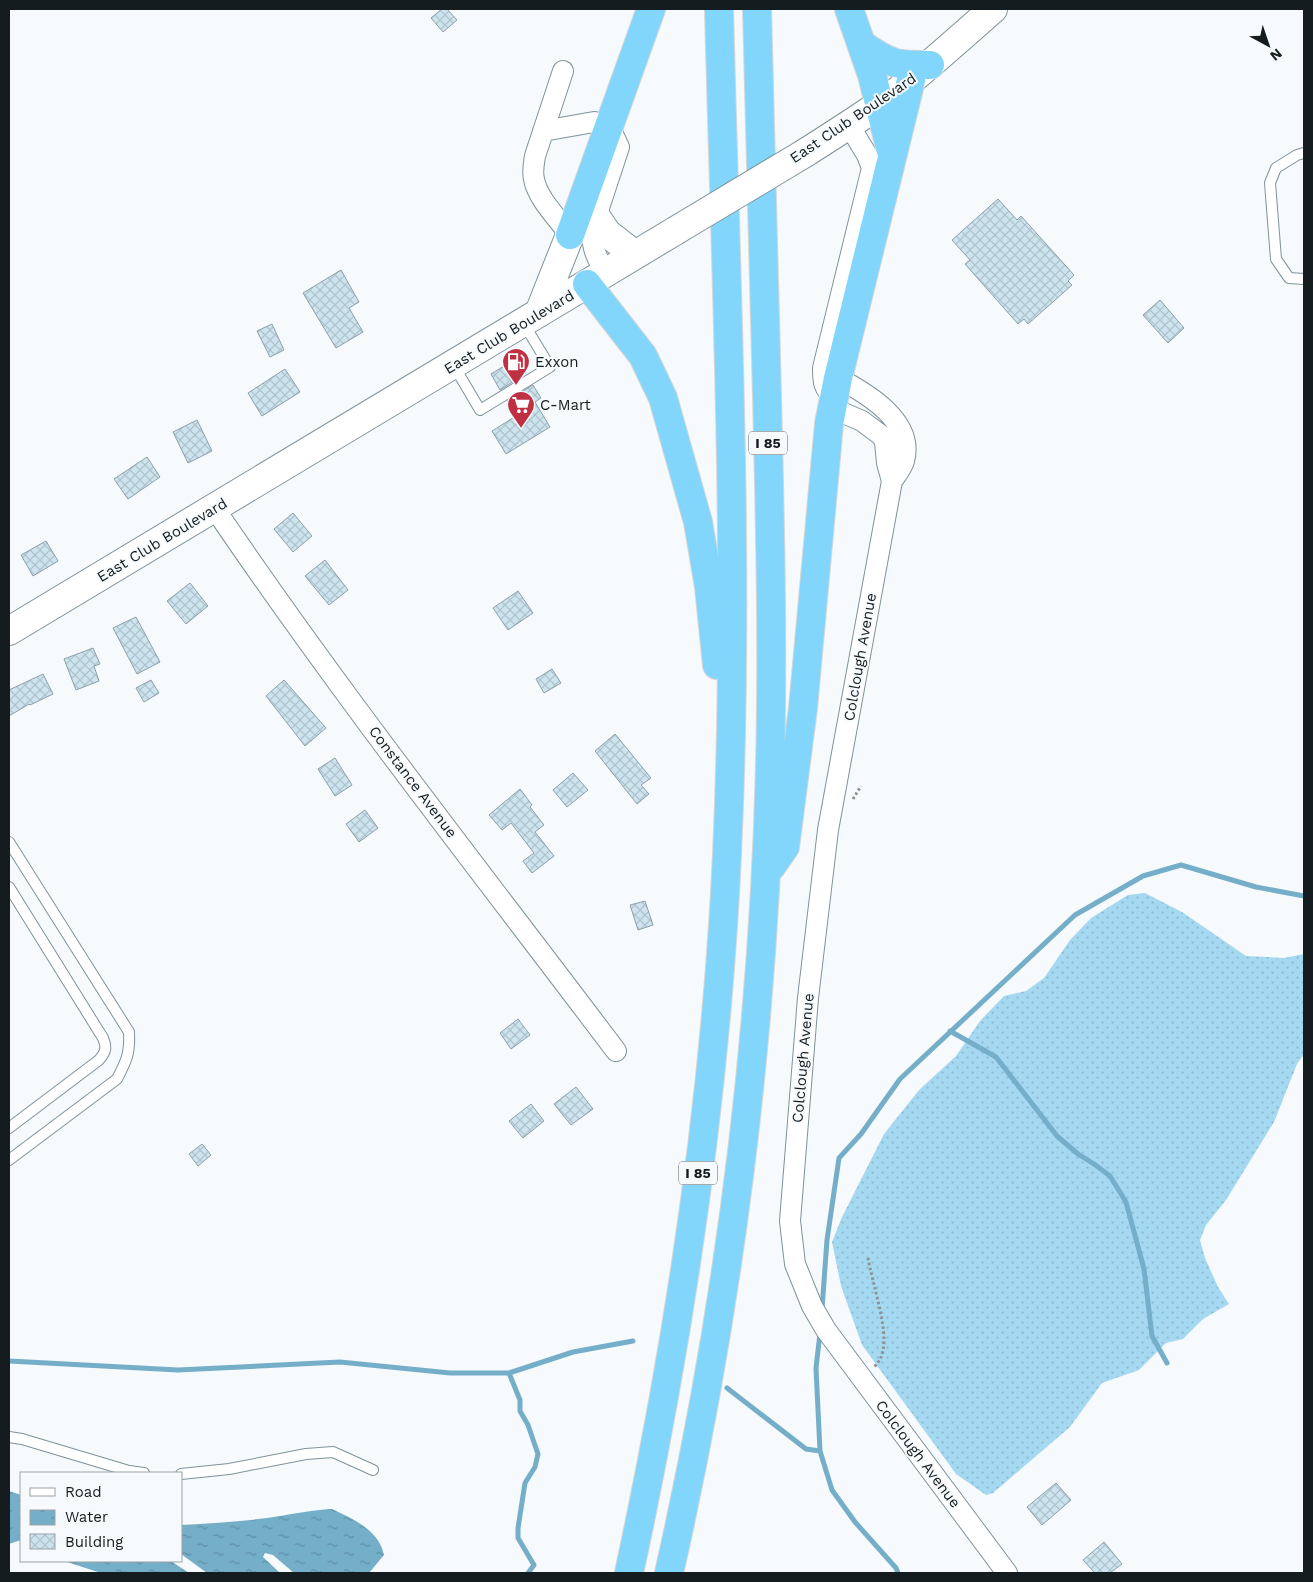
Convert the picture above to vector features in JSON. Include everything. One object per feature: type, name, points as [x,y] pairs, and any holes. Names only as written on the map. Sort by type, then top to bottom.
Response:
[{"type":"highway","points":[[570,235],[651,9]]},
{"type":"highway","name":"I 85","points":[[629,1573],[670,1367],[705,1120],[727,855],[733,618],[718,9]]},
{"type":"highway","name":"I 85","points":[[670,1573],[712,1358],[736,1203],[758,982],[765,876],[770,762],[772,618],[757,9]]},
{"type":"highway","points":[[849,9],[864,46],[892,155]]},
{"type":"highway","points":[[765,876],[785,847],[802,708],[829,424],[892,155],[920,72],[883,59],[864,46]]},
{"type":"highway","points":[[596,279],[643,356],[664,398],[674,432],[704,551],[730,768]]},
{"type":"street","name":"East Club Boulevard","points":[[9,631],[805,153],[879,104],[920,72],[993,9]]},
{"type":"street","points":[[563,71],[535,156],[534,181],[539,194],[570,235],[577,268],[596,279]]},
{"type":"street","points":[[543,130],[594,122],[609,126],[616,137],[619,147],[592,229],[591,242],[596,279]]},
{"type":"street","points":[[835,394],[828,392],[824,386],[823,368],[872,168],[867,155],[849,125]]},
{"type":"street","points":[[596,217],[607,233],[635,255]]},
{"type":"street","points":[[531,318],[570,235]]},
{"type":"street","name":"Colclough Avenue","points":[[835,394],[862,421],[882,436],[885,442],[887,463],[892,481]]},
{"type":"street","name":"Colclough Avenue","points":[[835,394],[872,399],[890,414],[903,438],[904,457],[903,463],[892,481],[828,830],[808,998],[790,1221],[795,1264],[803,1286],[826,1330],[1007,1573]]},
{"type":"street","name":"Constance Avenue","points":[[215,509],[279,601],[367,721],[616,1051]]},
{"type":"lane","points":[[1304,153],[1297,155],[1276,168],[1270,183],[1276,259],[1289,278],[1304,279]]},
{"type":"lane","points":[[454,365],[480,410],[550,367],[531,318]]},
{"type":"lane","points":[[9,842],[129,1032],[129,1042],[128,1059],[118,1079],[9,1160]]},
{"type":"lane","points":[[9,887],[103,1038],[106,1046],[104,1054],[99,1060],[9,1128]]},
{"type":"lane","points":[[9,1437],[22,1439],[136,1472]]},
{"type":"lane","points":[[182,1474],[229,1469],[306,1454],[333,1452],[373,1470]]},
{"type":"path","points":[[863,1381],[880,1360],[884,1350],[884,1335],[868,1258]]},
{"type":"shaded area","points":[[1145,893],[1182,912],[1246,956],[1284,958],[1304,954],[1304,1054],[1297,1064],[1274,1122],[1226,1200],[1206,1225],[1200,1240],[1205,1258],[1218,1287],[1229,1304],[1203,1319],[1183,1339],[1166,1343],[1139,1370],[1102,1383],[1070,1427],[993,1493],[986,1495],[956,1474],[862,1345],[841,1286],[832,1242],[842,1217],[884,1134],[919,1090],[956,1056],[980,1021],[1004,996],[1026,991],[1044,978],[1070,940],[1091,918],[1128,895]]},
{"type":"water","points":[[9,1491],[20,1495],[20,1540],[9,1544]]},
{"type":"water","points":[[332,1509],[364,1526],[377,1539],[384,1555],[369,1573],[294,1573],[273,1555],[265,1553],[263,1557],[280,1573],[207,1573],[182,1555],[182,1525],[256,1519]]},
{"type":"water","points":[[67,1562],[172,1562],[189,1573],[101,1573]]},
{"type":"building","points":[[442,9],[447,9],[457,20],[443,32],[431,18]]},
{"type":"building","points":[[998,199],[1017,220],[1021,216],[1074,275],[1068,281],[1072,285],[1028,324],[1024,319],[1018,324],[965,264],[970,260],[952,240]]},
{"type":"building","points":[[341,270],[359,302],[349,308],[363,332],[336,348],[303,293]]},
{"type":"building","points":[[1160,300],[1184,328],[1168,343],[1143,315]]},
{"type":"building","points":[[272,324],[284,350],[270,357],[257,331]]},
{"type":"building","points":[[517,358],[526,373],[500,390],[491,374]]},
{"type":"building","points":[[285,369],[300,392],[262,416],[248,393]]},
{"type":"building","name":"C-Mart","points":[[533,385],[541,398],[535,402],[550,427],[506,454],[492,431],[516,416],[507,401]]},
{"type":"building","points":[[197,420],[212,451],[188,463],[173,432]]},
{"type":"building","points":[[147,457],[160,477],[128,499],[114,479]]},
{"type":"building","points":[[293,513],[312,536],[293,552],[274,529]]},
{"type":"building","points":[[46,541],[58,561],[33,576],[21,555]]},
{"type":"building","points":[[325,560],[348,590],[329,605],[305,576]]},
{"type":"building","points":[[190,583],[208,606],[186,624],[167,601]]},
{"type":"building","points":[[518,591],[533,613],[508,630],[493,608]]},
{"type":"building","points":[[136,617],[160,662],[137,674],[113,628]]},
{"type":"building","points":[[93,648],[100,664],[94,666],[99,681],[76,690],[64,659]]},
{"type":"building","points":[[552,669],[561,683],[544,693],[536,679]]},
{"type":"building","points":[[43,674],[53,694],[29,704],[9,716],[9,690]]},
{"type":"building","points":[[151,680],[159,693],[144,702],[136,688]]},
{"type":"building","points":[[284,680],[326,728],[305,746],[266,696]]},
{"type":"building","points":[[615,734],[651,778],[641,785],[649,794],[637,804],[595,751]]},
{"type":"building","points":[[335,758],[352,785],[335,796],[318,769]]},
{"type":"building","points":[[573,773],[588,790],[567,807],[553,790]]},
{"type":"building","points":[[520,789],[532,805],[530,807],[544,825],[535,832],[554,856],[532,873],[523,861],[534,853],[511,823],[502,830],[489,815]]},
{"type":"building","points":[[365,810],[378,828],[359,842],[346,824]]},
{"type":"building","points":[[645,901],[653,925],[638,930],[630,905]]},
{"type":"building","points":[[518,1019],[530,1035],[511,1049],[500,1033]]},
{"type":"building","points":[[576,1087],[593,1109],[571,1125],[554,1104]]},
{"type":"building","points":[[531,1104],[544,1121],[523,1138],[509,1121]]},
{"type":"building","points":[[202,1144],[211,1155],[198,1166],[189,1154]]},
{"type":"building","points":[[1056,1483],[1071,1500],[1042,1525],[1027,1507]]},
{"type":"building","points":[[1104,1542],[1122,1564],[1110,1573],[1095,1573],[1083,1560]]},
{"type":"waterway","points":[[822,1309],[827,1240],[839,1158],[861,1134],[900,1079],[1075,915],[1143,876],[1181,865],[1256,887],[1304,896]]},
{"type":"waterway","points":[[950,1031],[996,1057],[1057,1136],[1078,1154],[1110,1176],[1126,1202],[1144,1269],[1152,1336],[1167,1363]]},
{"type":"waterway","points":[[820,1333],[816,1368],[820,1451],[832,1490],[855,1522],[896,1568],[898,1573]]},
{"type":"waterway","points":[[9,1361],[178,1370],[340,1362],[450,1373],[509,1373],[573,1352],[633,1341]]},
{"type":"waterway","points":[[509,1373],[520,1400],[520,1411],[528,1425],[538,1454],[535,1467],[525,1483],[518,1528],[518,1538],[534,1565],[528,1573]]},
{"type":"waterway","points":[[727,1388],[806,1449],[820,1451]]},
{"type":"place","name":"Exxon","points":[[516,386]]},
{"type":"place","name":"C-Mart","points":[[521,429]]}]
